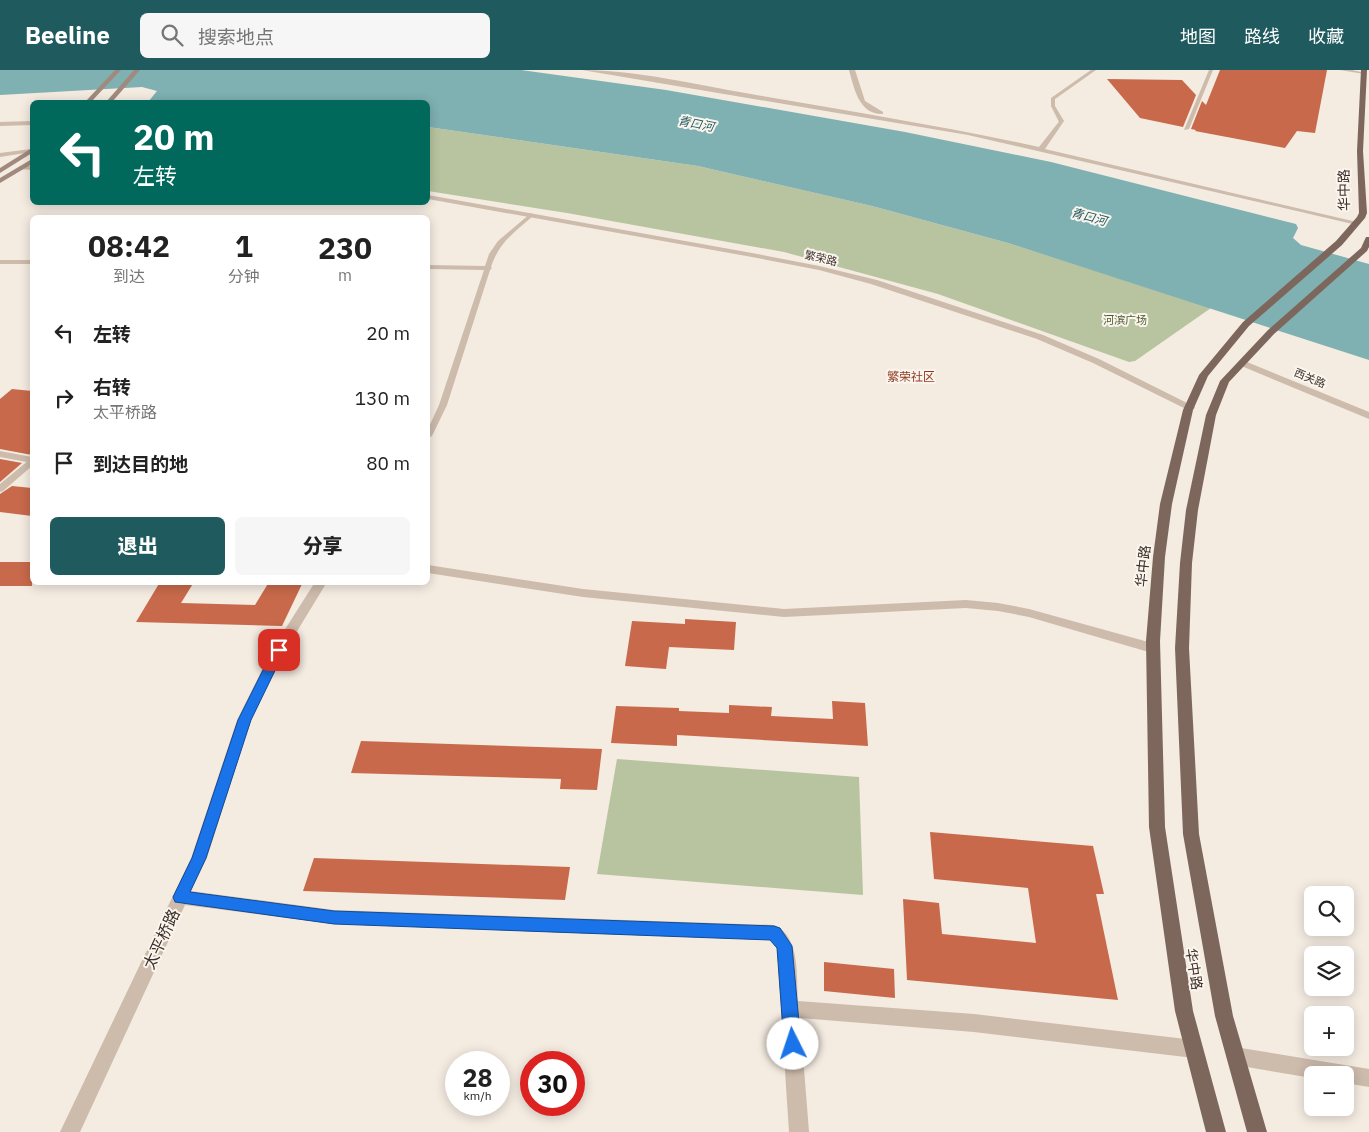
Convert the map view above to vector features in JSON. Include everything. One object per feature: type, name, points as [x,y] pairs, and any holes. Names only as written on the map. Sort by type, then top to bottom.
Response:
[{"type":"main road","points":[[90,100],[118,70]]},
{"type":"main road","points":[[111,100],[138,70]]},
{"type":"main road","name":"华中路","points":[[1216,1132],[1184,1011],[1156,827],[1152,648],[1159,557],[1166,504],[1190,407],[1204,375],[1246,324],[1339,244],[1363,213],[1360,151],[1364,71]]},
{"type":"main road","points":[[0,171],[30,151]]},
{"type":"main road","points":[[0,181],[30,162]]},
{"type":"main road","name":"华中路","points":[[1257,1132],[1224,1016],[1191,834],[1182,648],[1186,563],[1192,510],[1211,416],[1225,381],[1271,332],[1364,249],[1369,239]]},
{"type":"street","points":[[585,70],[968,133],[1357,223]]},
{"type":"street","points":[[852,70],[860,99],[864,105],[871,110],[912,123]]},
{"type":"street","points":[[1042,150],[1061,120]]},
{"type":"street","points":[[0,124],[30,123]]},
{"type":"street","points":[[22,168],[30,168]]},
{"type":"street","name":"繁荣路","points":[[430,197],[771,259],[874,282],[1040,337],[1096,361],[1190,407]]},
{"type":"street","name":"西关路","points":[[1242,363],[1369,416]]},
{"type":"street","points":[[0,454],[30,461]]},
{"type":"street","points":[[430,569],[583,593],[784,613],[966,604],[998,606],[1152,648]]},
{"type":"street","name":"太平桥路","points":[[70,1132],[199,858],[244,720],[279,650],[319,585]]},
{"type":"street","points":[[180,897],[334,917],[774,933],[785,946],[799,1132]]},
{"type":"street","points":[[790,1009],[974,1023],[1194,1050]]},
{"type":"street","points":[[1235,1056],[1369,1078]]},
{"type":"lane","points":[[1061,120],[1053,106],[1053,98],[1094,70]]},
{"type":"lane","points":[[1186,129],[1211,70]]},
{"type":"lane","points":[[1342,70],[1364,71]]},
{"type":"lane","points":[[0,155],[30,150]]},
{"type":"lane","points":[[430,432],[443,405],[492,254],[500,242],[531,215]]},
{"type":"lane","points":[[0,262],[30,262]]},
{"type":"lane","points":[[430,267],[488,268]]},
{"type":"lane","points":[[0,489],[30,463]]},
{"type":"green space","name":"河滨广场","points":[[430,127],[698,166],[872,206],[1008,243],[1211,308],[1135,361],[1129,362],[938,294],[784,252],[567,213],[430,191]]},
{"type":"green space","points":[[617,759],[859,777],[863,895],[597,874]]},
{"type":"water","name":"青口河","points":[[0,70],[521,70],[666,90],[905,132],[1051,162],[1296,224],[1298,228],[1293,238],[1301,245],[1369,264],[1369,360],[1008,243],[872,206],[698,166],[430,127],[430,100],[150,100],[157,91],[142,87],[0,95]]},
{"type":"building","points":[[1220,70],[1327,70],[1315,133],[1297,131],[1285,148],[1191,129],[1202,101],[1206,105]]},
{"type":"building","points":[[1107,79],[1182,80],[1196,95],[1183,127],[1140,118]]},
{"type":"building","points":[[12,389],[30,391],[30,455],[0,449],[0,399]]},
{"type":"building","points":[[0,459],[22,463],[0,482]]},
{"type":"building","points":[[12,486],[30,488],[30,516],[0,512],[0,494]]},
{"type":"building","points":[[0,562],[30,562],[30,585],[32,586],[0,586]]},
{"type":"building","points":[[158,585],[192,585],[181,603],[255,605],[267,585],[302,585],[282,626],[136,622]]},
{"type":"building","points":[[685,619],[736,622],[734,650],[669,647],[666,669],[625,666],[632,621],[685,624]]},
{"type":"building","points":[[832,701],[865,703],[868,746],[677,735],[677,746],[611,743],[616,706],[679,708],[679,711],[729,713],[729,705],[772,707],[771,716],[833,719]]},
{"type":"building","points":[[361,741],[602,749],[597,790],[560,789],[561,779],[351,773]]},
{"type":"building","points":[[930,832],[1093,846],[1104,894],[1096,894],[1118,1000],[907,980],[903,899],[939,903],[942,934],[1036,943],[1028,888],[934,879]]},
{"type":"building","points":[[314,858],[570,867],[565,900],[303,891]]},
{"type":"building","points":[[824,962],[894,969],[895,998],[824,991]]},
{"type":"district","name":"繁荣社区","points":[[911,377]]},
{"type":"route","points":[[279,650],[244,720],[199,858],[180,897],[334,917],[774,933],[785,946],[793,1044]]}]
